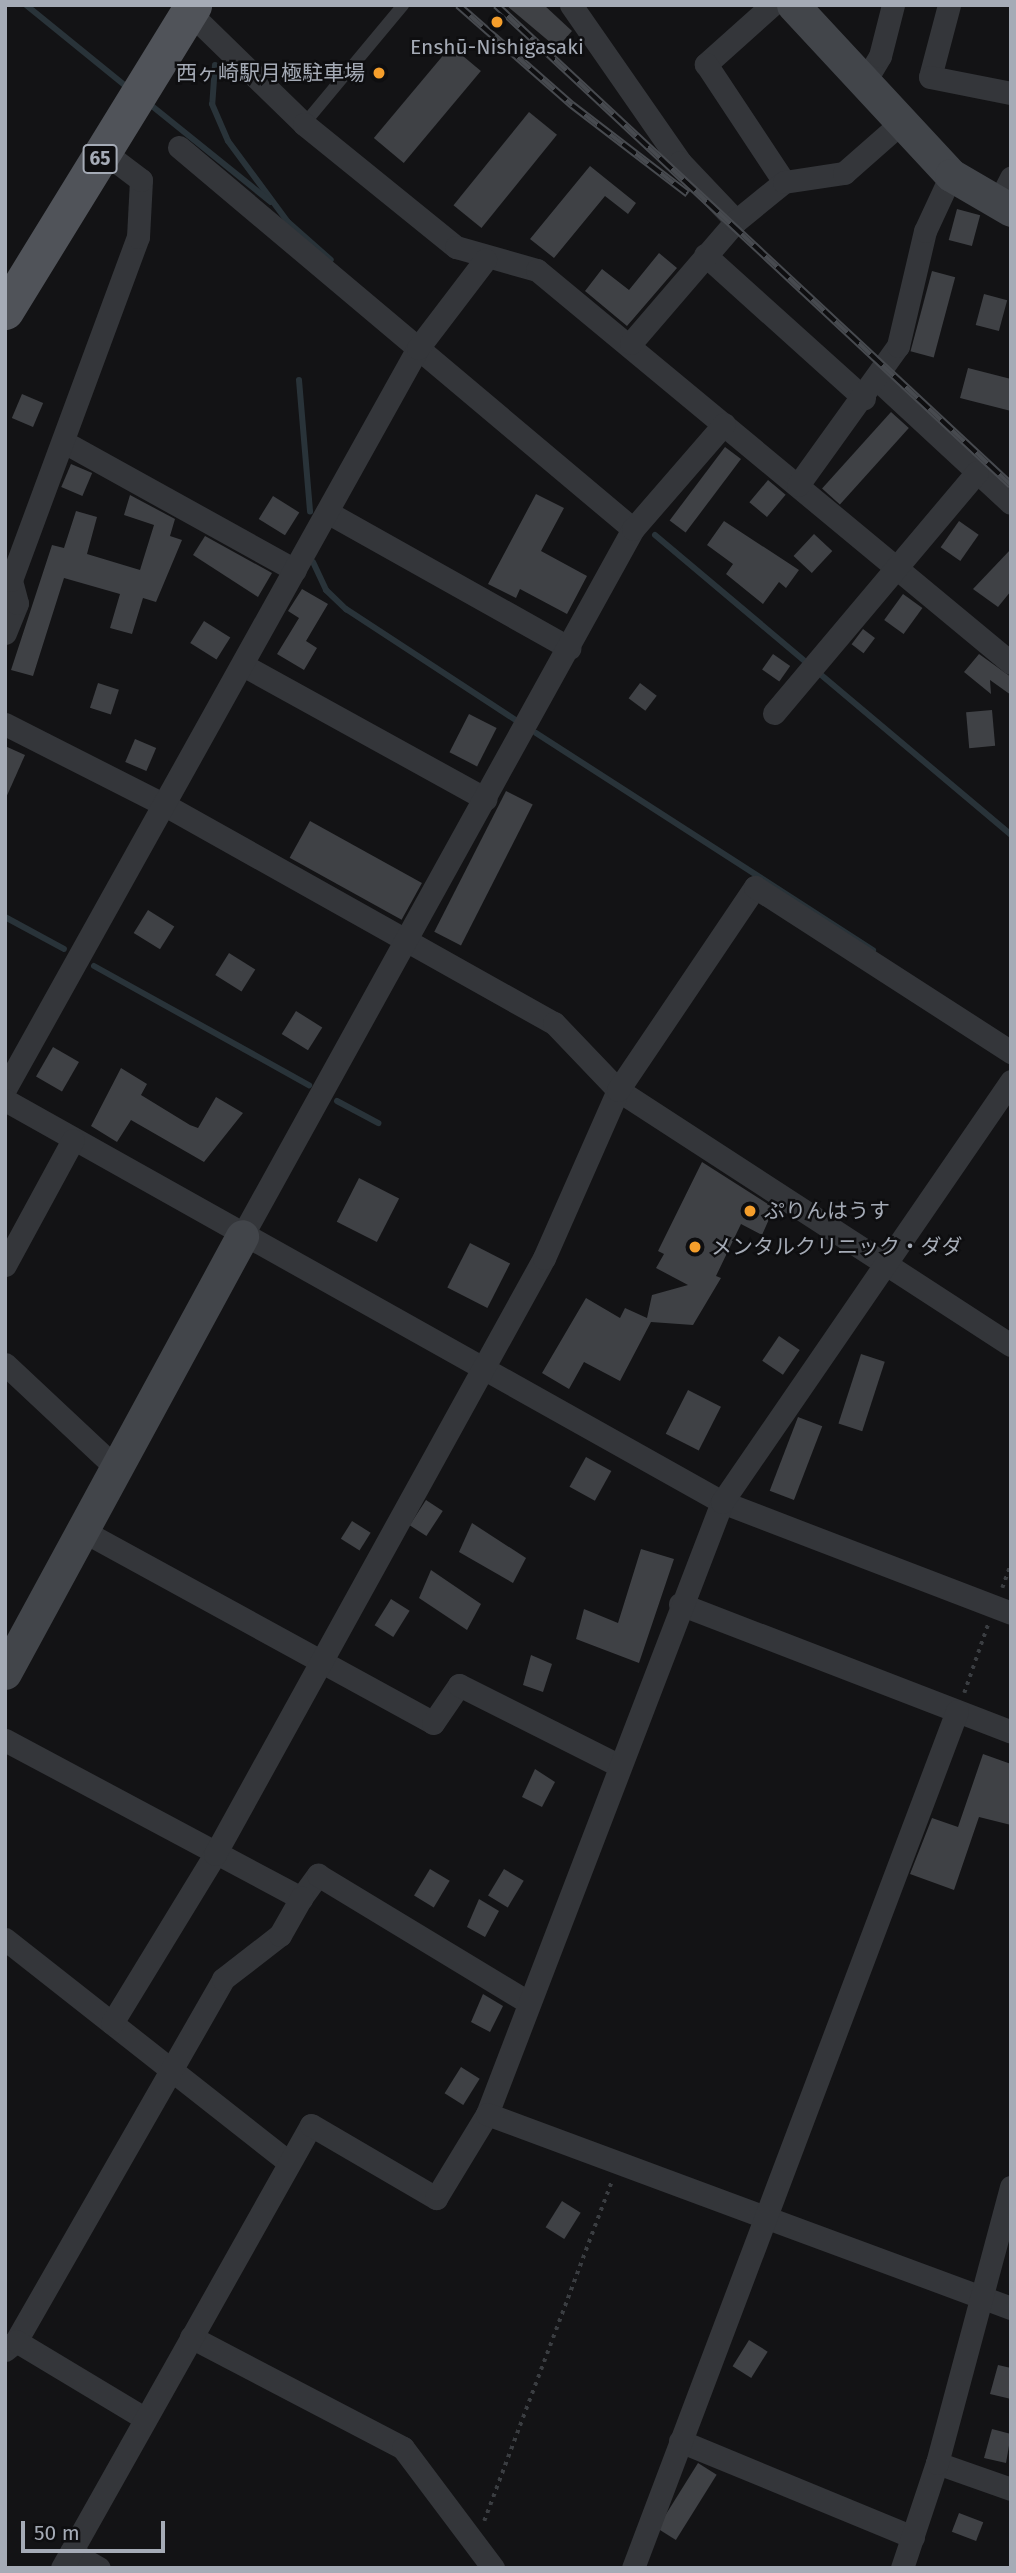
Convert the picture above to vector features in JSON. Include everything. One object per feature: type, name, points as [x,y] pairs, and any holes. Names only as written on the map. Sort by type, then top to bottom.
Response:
[{"type":"main road","name":"65","points":[[5,312],[191,9]]},
{"type":"street","points":[[570,5],[680,162],[736,220]]},
{"type":"street","points":[[772,5],[706,64],[784,182]]},
{"type":"street","points":[[793,5],[950,174],[1006,197]]},
{"type":"street","points":[[865,81],[880,56],[893,5]]},
{"type":"street","points":[[949,5],[930,77],[1011,93]]},
{"type":"street","points":[[191,9],[304,124],[456,247],[485,260],[537,270],[631,343],[897,570],[1011,663]]},
{"type":"street","points":[[631,343],[736,220],[784,182],[844,173],[902,122]]},
{"type":"street","points":[[178,147],[633,529]]},
{"type":"street","points":[[5,633],[16,603],[11,580],[138,237],[141,180],[104,152]]},
{"type":"street","points":[[798,485],[871,389],[898,346],[925,231],[950,174]]},
{"type":"street","points":[[705,255],[977,471],[1011,503]]},
{"type":"street","points":[[5,1088],[418,348],[485,260]]},
{"type":"street","points":[[5,1673],[242,1236],[633,529],[724,424]]},
{"type":"street","points":[[64,442],[295,570]]},
{"type":"street","points":[[774,713],[897,570],[977,471]]},
{"type":"street","points":[[327,512],[569,648]]},
{"type":"street","points":[[243,665],[486,799]]},
{"type":"street","points":[[5,724],[165,805],[554,1023],[618,1090],[887,1268],[1011,1345]]},
{"type":"street","points":[[112,2023],[215,1854],[572,1203],[618,1090],[755,887],[1011,1052]]},
{"type":"street","points":[[99,2568],[66,2560],[286,2160],[311,2125],[436,2198],[487,2114],[526,2001],[722,1502],[887,1268],[1011,1081]]},
{"type":"street","points":[[5,1100],[242,1236],[483,1367],[722,1502],[1003,1610]]},
{"type":"street","points":[[5,1265],[73,1140]]},
{"type":"street","points":[[5,1364],[116,1468]]},
{"type":"street","points":[[82,1531],[433,1723],[459,1685],[618,1765]]},
{"type":"street","points":[[680,1604],[1011,1732]]},
{"type":"street","points":[[633,2568],[957,1712]]},
{"type":"street","points":[[5,1740],[301,1898]]},
{"type":"street","points":[[144,2418],[10,2345],[103,2179],[171,2072],[223,1979],[280,1935],[318,1875],[526,2001]]},
{"type":"street","points":[[5,1939],[286,2160]]},
{"type":"street","points":[[487,2114],[765,2216],[981,2300],[1011,2308]]},
{"type":"street","points":[[902,2568],[937,2463],[1011,2187]]},
{"type":"street","points":[[191,2337],[403,2448],[494,2568]]},
{"type":"street","points":[[680,2441],[913,2537]]},
{"type":"street","points":[[937,2463],[1011,2489]]},
{"type":"lane","points":[[304,124],[403,5]]},
{"type":"path","points":[[957,1712],[1003,1610],[1011,1563]]},
{"type":"path","points":[[475,2544],[619,2163]]},
{"type":"building","points":[[506,5],[544,5],[572,31],[557,48]]},
{"type":"building","points":[[451,46],[481,71],[404,163],[374,138]]},
{"type":"building","points":[[529,112],[557,135],[481,228],[453,205]]},
{"type":"building","points":[[590,166],[636,203],[628,214],[605,196],[554,258],[530,239]]},
{"type":"building","points":[[957,209],[980,215],[972,246],[949,240]]},
{"type":"building","points":[[659,253],[677,268],[627,326],[585,291],[602,269],[629,290]]},
{"type":"building","points":[[932,271],[955,277],[934,357],[911,351]]},
{"type":"building","points":[[984,294],[1007,300],[999,331],[976,325]]},
{"type":"building","points":[[968,368],[1011,379],[1011,411],[960,398]]},
{"type":"building","points":[[22,394],[43,403],[33,427],[12,418]]},
{"type":"building","points":[[891,412],[909,428],[840,505],[822,489]]},
{"type":"building","points":[[725,447],[741,459],[686,533],[670,520]]},
{"type":"building","points":[[71,464],[92,473],[82,496],[61,487]]},
{"type":"building","points":[[768,480],[786,495],[767,517],[749,502]]},
{"type":"building","points":[[536,494],[564,508],[541,551],[587,576],[567,614],[520,589],[516,598],[488,584]]},
{"type":"building","points":[[130,495],[175,519],[170,536],[182,540],[156,602],[143,598],[132,634],[110,628],[120,594],[64,578],[33,676],[11,670],[52,545],[64,548],[76,511],[97,517],[87,554],[140,570],[154,525],[124,515]]},
{"type":"building","points":[[273,496],[299,512],[285,535],[259,519]]},
{"type":"building","points":[[724,521],[799,570],[786,588],[779,582],[763,604],[726,574],[733,564],[707,545]]},
{"type":"building","points":[[959,521],[979,535],[960,561],[941,547]]},
{"type":"building","points":[[814,534],[832,551],[812,573],[794,556]]},
{"type":"building","points":[[205,536],[272,573],[258,597],[193,555]]},
{"type":"building","points":[[1011,549],[1011,591],[998,607],[973,589]]},
{"type":"building","points":[[302,589],[328,604],[306,641],[317,648],[304,670],[277,654],[299,618],[288,611]]},
{"type":"building","points":[[903,594],[922,608],[904,634],[884,620]]},
{"type":"building","points":[[204,621],[230,637],[217,659],[190,643]]},
{"type":"building","points":[[863,629],[875,638],[864,653],[852,644]]},
{"type":"building","points":[[773,654],[790,666],[779,682],[762,670]]},
{"type":"building","points":[[979,654],[1011,677],[1011,695],[990,680],[991,694],[964,672]]},
{"type":"building","points":[[98,683],[119,690],[111,715],[90,708]]},
{"type":"building","points":[[640,683],[657,696],[645,711],[629,698]]},
{"type":"building","points":[[992,710],[995,746],[969,748],[966,712]]},
{"type":"building","points":[[469,714],[497,728],[477,766],[449,752]]},
{"type":"building","points":[[135,739],[156,748],[146,771],[125,762]]},
{"type":"building","points":[[5,746],[25,755],[5,800]]},
{"type":"building","points":[[506,791],[533,805],[461,945],[434,932]]},
{"type":"building","points":[[310,821],[422,883],[402,920],[290,858]]},
{"type":"building","points":[[148,910],[174,926],[160,949],[134,933]]},
{"type":"building","points":[[229,953],[255,969],[242,991],[215,975]]},
{"type":"building","points":[[296,1011],[322,1027],[308,1050],[282,1034]]},
{"type":"building","points":[[53,1047],[79,1062],[62,1091],[36,1076]]},
{"type":"building","points":[[121,1068],[147,1084],[141,1095],[198,1128],[216,1097],[243,1113],[204,1162],[131,1120],[117,1142],[91,1126]]},
{"type":"building","points":[[702,1162],[774,1208],[762,1235],[741,1224],[716,1276],[721,1278],[693,1325],[651,1322],[620,1381],[584,1362],[569,1389],[542,1373],[586,1298],[620,1318],[625,1308],[647,1318],[652,1295],[688,1285],[656,1268],[664,1254],[658,1251]]},
{"type":"building","points":[[359,1178],[399,1198],[377,1242],[337,1222]]},
{"type":"building","points":[[470,1243],[510,1263],[487,1308],[447,1288]]},
{"type":"building","points":[[779,1336],[800,1350],[783,1375],[762,1361]]},
{"type":"building","points":[[861,1354],[885,1362],[862,1431],[838,1423]]},
{"type":"building","points":[[688,1390],[721,1407],[699,1450],[666,1434]]},
{"type":"building","points":[[798,1417],[822,1426],[794,1500],[770,1491]]},
{"type":"building","points":[[586,1457],[611,1471],[595,1501],[570,1487]]},
{"type":"building","points":[[426,1500],[443,1511],[426,1536],[410,1525]]},
{"type":"building","points":[[352,1521],[371,1533],[360,1550],[341,1539]]},
{"type":"building","points":[[472,1523],[526,1558],[513,1583],[459,1552]]},
{"type":"building","points":[[641,1549],[674,1559],[639,1663],[576,1639],[584,1609],[618,1623]]},
{"type":"building","points":[[431,1570],[481,1604],[467,1630],[419,1598]]},
{"type":"building","points":[[391,1599],[410,1611],[393,1637],[375,1625]]},
{"type":"building","points":[[531,1655],[552,1664],[543,1692],[523,1685]]},
{"type":"building","points":[[983,1754],[1011,1764],[1011,1825],[979,1817],[954,1890],[910,1874],[932,1818],[958,1827]]},
{"type":"building","points":[[535,1769],[555,1782],[542,1807],[522,1797]]},
{"type":"building","points":[[430,1869],[450,1881],[434,1907],[414,1896]]},
{"type":"building","points":[[504,1869],[524,1881],[508,1907],[488,1896]]},
{"type":"building","points":[[479,1899],[499,1911],[485,1937],[467,1927]]},
{"type":"building","points":[[483,1994],[503,2006],[490,2032],[471,2022]]},
{"type":"building","points":[[461,2067],[480,2079],[463,2105],[445,2093]]},
{"type":"building","points":[[562,2201],[581,2213],[564,2239],[546,2227]]},
{"type":"building","points":[[749,2340],[768,2352],[751,2378],[733,2366]]},
{"type":"building","points":[[998,2365],[1011,2368],[1011,2399],[990,2394]]},
{"type":"building","points":[[992,2429],[1011,2434],[1006,2463],[984,2458]]},
{"type":"building","points":[[698,2463],[717,2475],[676,2540],[657,2528]]},
{"type":"building","points":[[959,2513],[983,2522],[976,2541],[952,2532]]},
{"type":"waterway","points":[[26,5],[127,87]]},
{"type":"waterway","points":[[215,65],[212,104],[228,141],[288,222],[331,260]]},
{"type":"waterway","points":[[147,102],[271,202]]},
{"type":"waterway","points":[[299,380],[310,512]]},
{"type":"waterway","points":[[655,535],[1011,835]]},
{"type":"waterway","points":[[313,562],[326,590],[346,609],[517,721]]},
{"type":"waterway","points":[[536,733],[873,950]]},
{"type":"waterway","points":[[5,917],[64,949]]},
{"type":"waterway","points":[[94,966],[309,1085]]},
{"type":"waterway","points":[[337,1101],[378,1123]]},
{"type":"railway","points":[[458,5],[572,105],[688,194]]},
{"type":"railway","points":[[496,5],[1011,485]]},
{"type":"place","name":"Enshū-Nishigasaki","points":[[497,22]]},
{"type":"place","name":"西ヶ崎駅月極駐車場","points":[[379,73]]},
{"type":"place","name":"ぷりんはうす","points":[[750,1211]]},
{"type":"place","name":"メンタルクリニック・ダダ","points":[[695,1247]]}]
